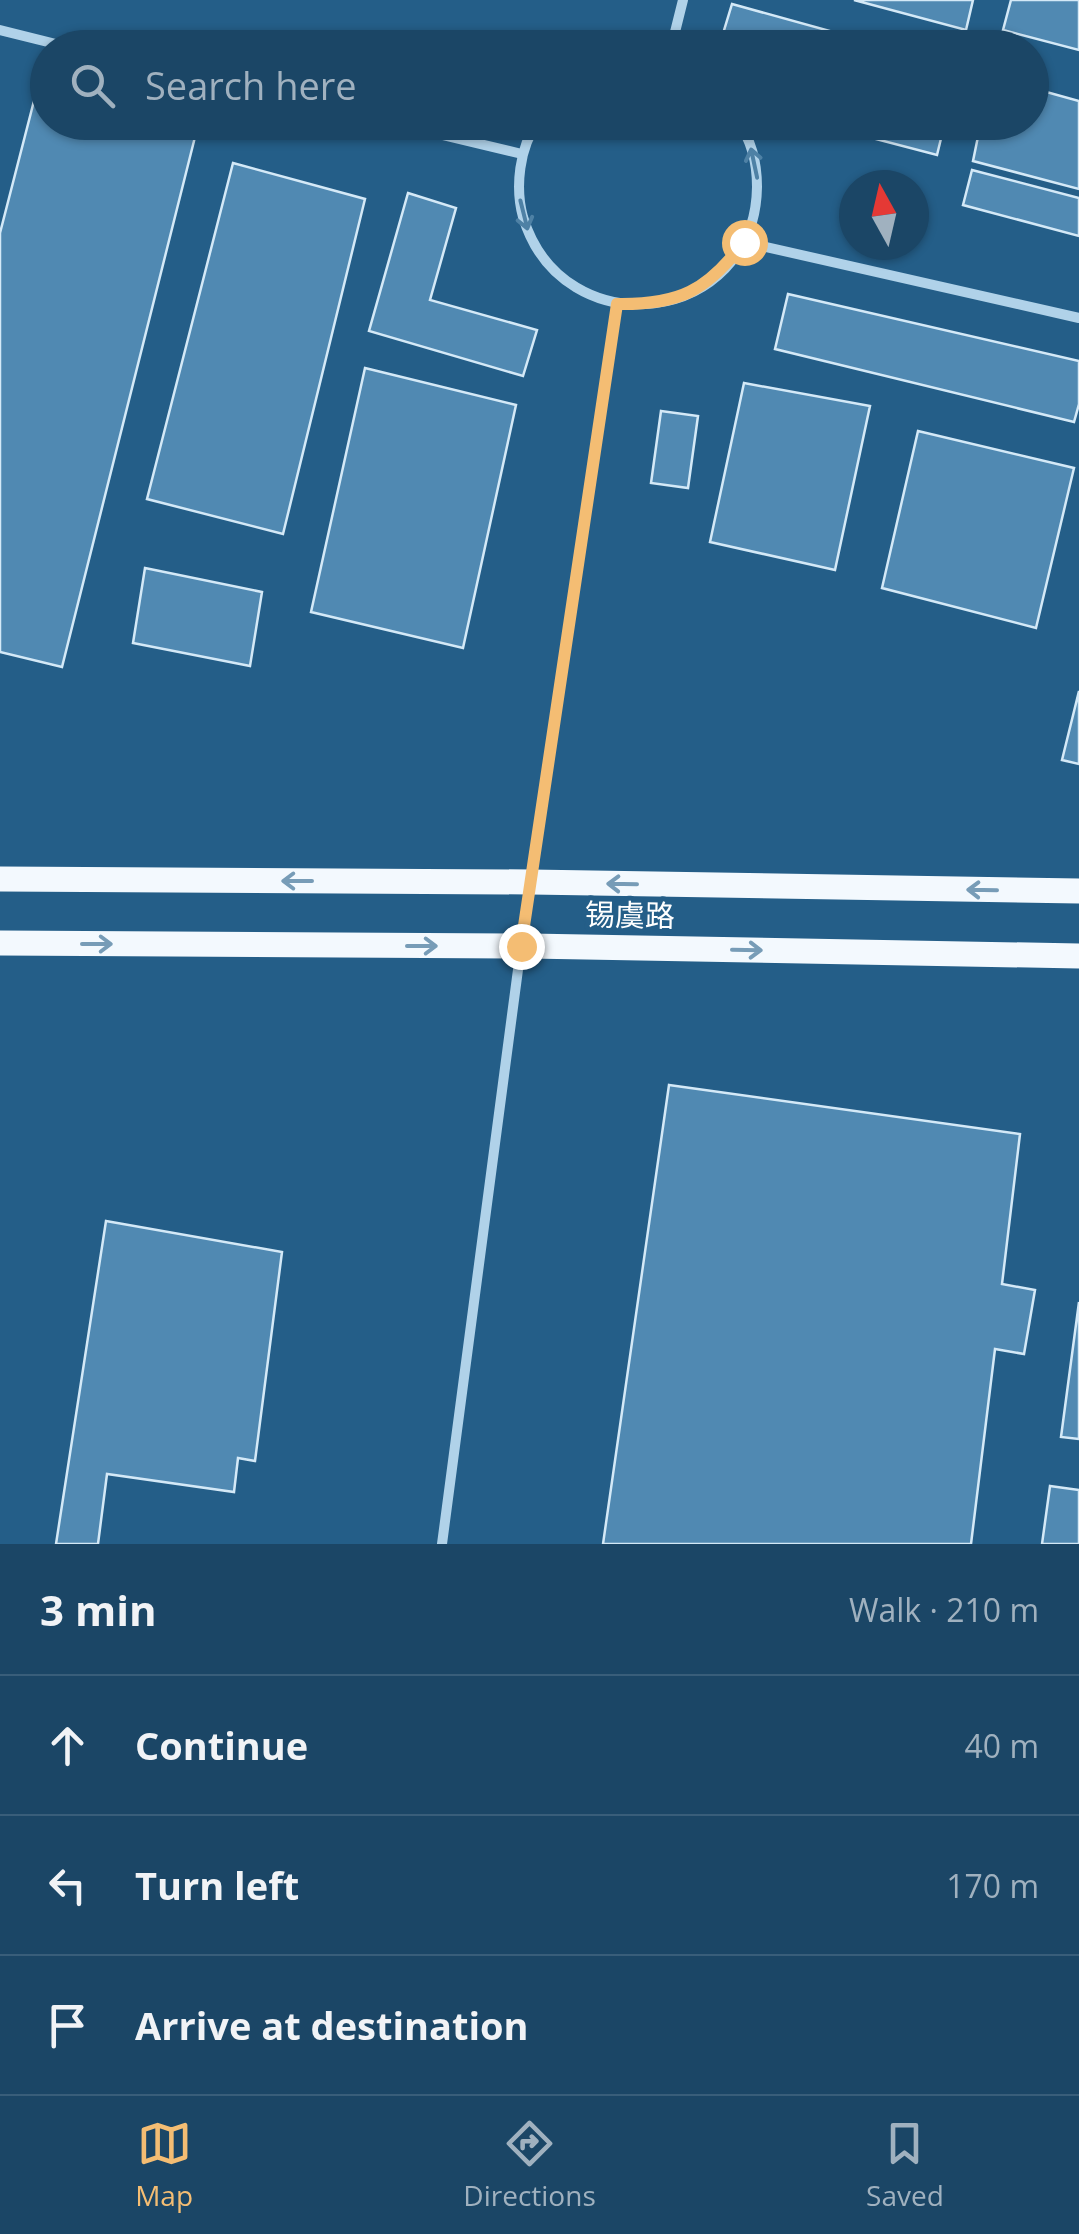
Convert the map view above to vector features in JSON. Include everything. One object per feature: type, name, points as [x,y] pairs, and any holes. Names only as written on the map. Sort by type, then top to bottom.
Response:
[{"type":"main road","name":"锡虞路","points":[[0,879],[1079,891]]},
{"type":"main road","name":"锡虞路","points":[[0,944],[521,946],[1079,956]]},
{"type":"street","points":[[676,30],[683,0]]},
{"type":"street","points":[[0,30],[30,38]]},
{"type":"street","points":[[463,140],[522,154]]},
{"type":"street","points":[[529,140],[522,154],[519,203],[530,239],[552,270],[582,292],[617,304],[655,305],[691,294],[722,272],[744,242],[756,207],[757,170],[748,140]]},
{"type":"street","points":[[744,242],[1079,318]]},
{"type":"street","points":[[442,1544],[530,882],[617,304]]},
{"type":"building","points":[[854,0],[973,0],[966,30]]},
{"type":"building","points":[[1011,0],[1079,0],[1079,50],[1049,42],[1049,30],[1003,30]]},
{"type":"building","points":[[732,4],[826,30],[724,30]]},
{"type":"building","points":[[1049,93],[1079,101],[1079,189],[973,161],[977,140],[1049,140]]},
{"type":"building","points":[[30,116],[30,140],[194,140],[62,667],[0,652],[0,233]]},
{"type":"building","points":[[880,140],[941,140],[937,155]]},
{"type":"building","points":[[233,163],[365,199],[283,534],[147,499]]},
{"type":"building","points":[[972,170],[1079,198],[1079,236],[963,205]]},
{"type":"building","points":[[408,193],[456,208],[430,300],[537,330],[523,376],[369,331]]},
{"type":"building","points":[[788,294],[1079,361],[1079,404],[1074,422],[775,349]]},
{"type":"building","points":[[365,368],[516,405],[463,648],[311,612]]},
{"type":"building","points":[[744,383],[870,406],[835,570],[710,542]]},
{"type":"building","points":[[661,411],[698,416],[688,488],[651,483]]},
{"type":"building","points":[[918,431],[1074,468],[1036,628],[882,588]]},
{"type":"building","points":[[145,568],[262,592],[250,666],[133,643]]},
{"type":"building","points":[[1079,691],[1079,764],[1062,760]]},
{"type":"building","points":[[669,1085],[1020,1134],[1002,1284],[1035,1290],[1024,1354],[995,1349],[971,1544],[603,1544]]},
{"type":"building","points":[[106,1221],[282,1252],[255,1461],[238,1458],[234,1492],[107,1474],[98,1544],[56,1544]]},
{"type":"building","points":[[1079,1302],[1079,1439],[1061,1437]]},
{"type":"building","points":[[1050,1486],[1079,1490],[1079,1544],[1042,1544]]},
{"type":"route","points":[[521,946],[617,304],[655,305],[691,294],[722,272],[744,242]]}]
